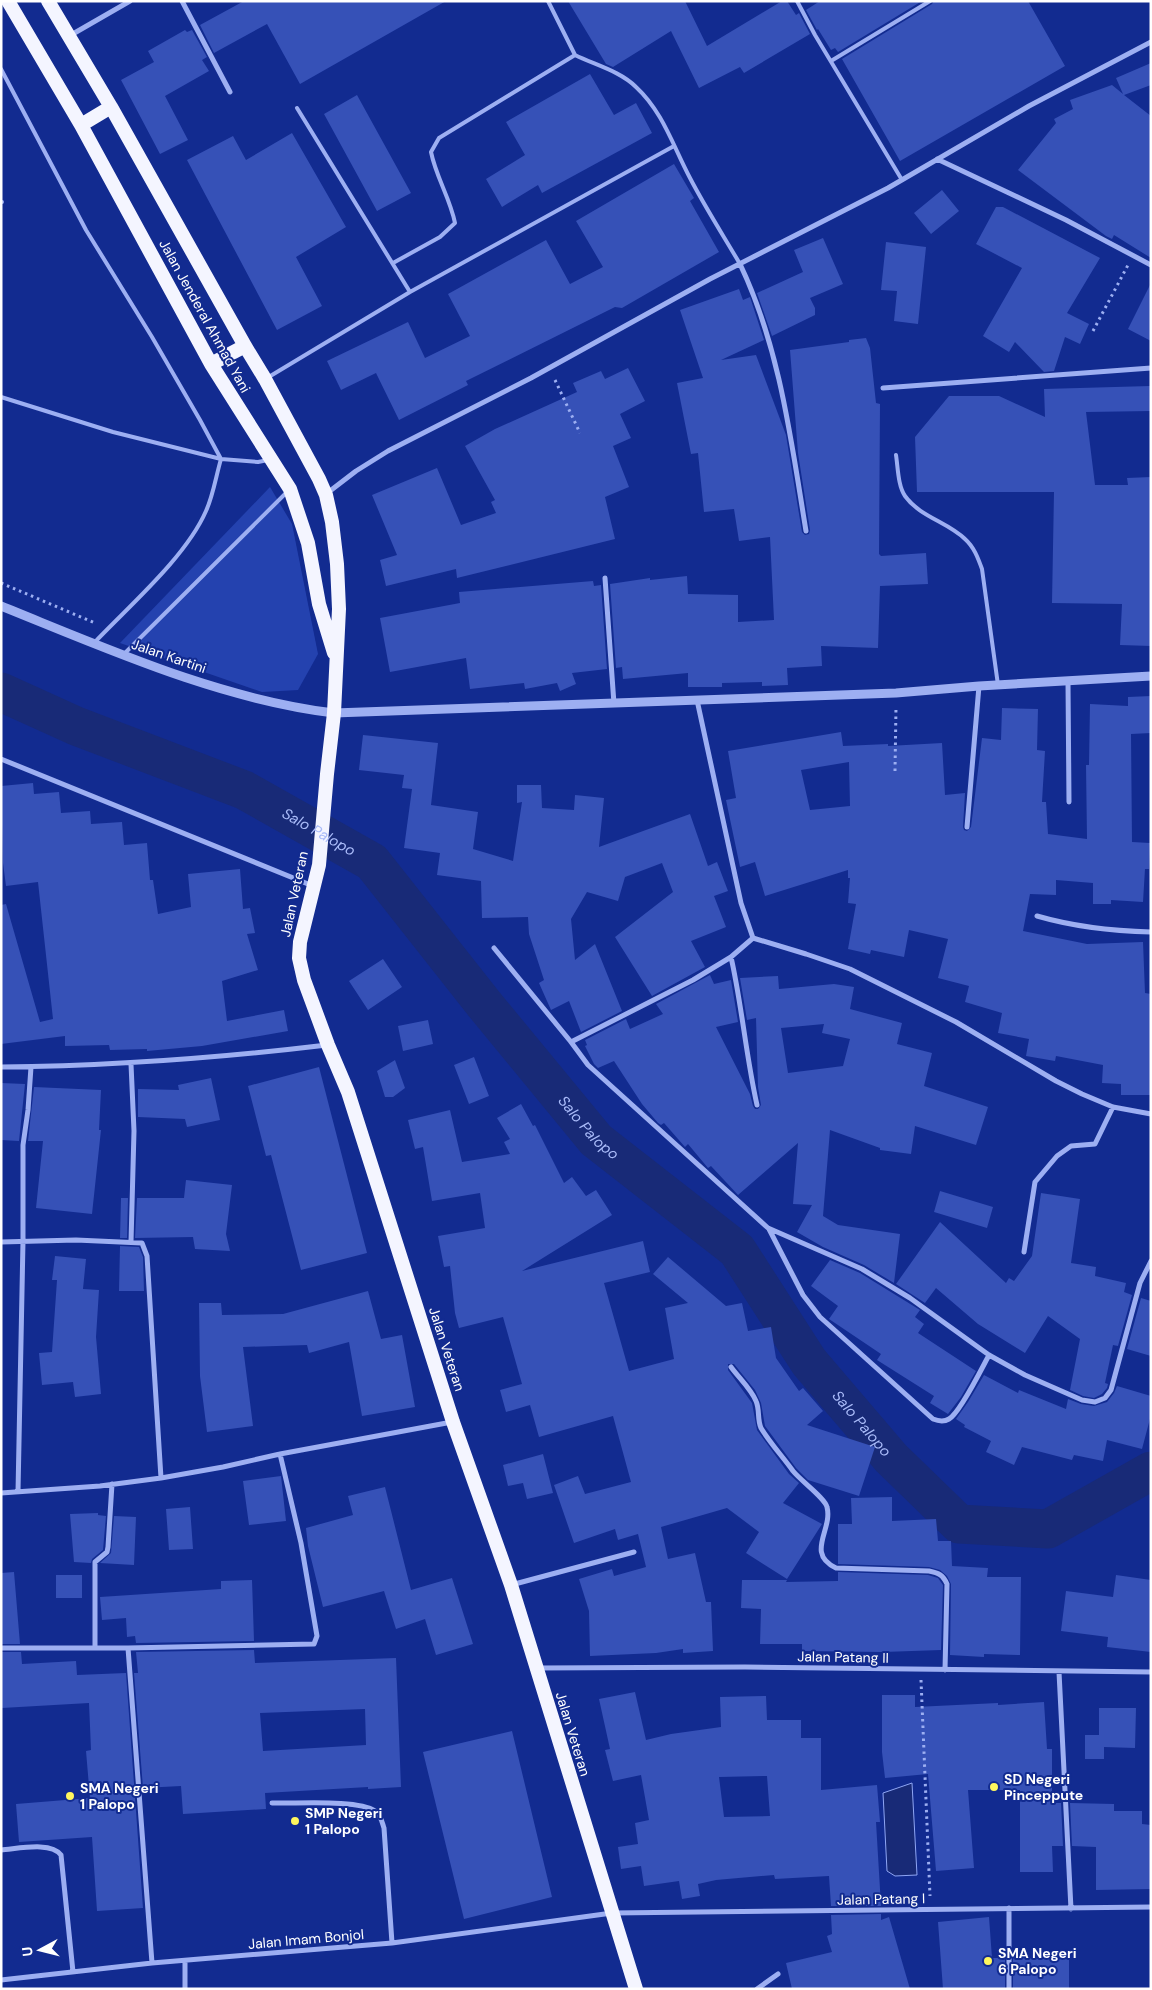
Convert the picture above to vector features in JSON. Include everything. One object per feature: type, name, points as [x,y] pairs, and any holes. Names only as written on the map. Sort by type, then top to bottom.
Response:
[{"type":"highway","name":"Jalan Jenderal Ahmad Yani","points":[[8,1],[81,125],[211,364],[290,489],[308,543],[319,604],[336,661]]},
{"type":"highway","name":"Jalan Jenderal Ahmad Yani","points":[[48,1],[111,106],[265,379],[326,495],[332,522],[337,564],[339,609],[334,712]]},
{"type":"highway","points":[[81,125],[111,106]]},
{"type":"highway","points":[[211,364],[245,346]]},
{"type":"highway","name":"Jalan Veteran","points":[[334,712],[319,865],[300,942],[299,958],[304,980],[348,1092],[453,1422],[510,1585],[636,1989]]},
{"type":"street","points":[[68,37],[130,1]]},
{"type":"street","points":[[182,1],[230,92]]},
{"type":"street","points":[[326,495],[356,471],[388,451],[549,368],[740,264],[902,180],[1029,106],[1151,42]]},
{"type":"street","points":[[937,159],[1066,220],[1151,265]]},
{"type":"street","points":[[740,264],[753,291],[766,326],[783,393],[806,531]]},
{"type":"street","points":[[883,388],[1151,368]]},
{"type":"street","points":[[605,578],[614,704]]},
{"type":"street","name":"Jalan Kartini","points":[[1,606],[145,664],[258,699],[286,706],[334,712],[896,693],[1151,676]]},
{"type":"street","points":[[1068,682],[1069,802]]},
{"type":"street","points":[[967,827],[979,686]]},
{"type":"street","points":[[697,700],[741,903],[753,938]]},
{"type":"street","points":[[1,759],[314,886]]},
{"type":"street","points":[[1036,916],[1062,924],[1087,928],[1151,932]]},
{"type":"street","points":[[570,1042],[654,1001],[731,957],[753,938]]},
{"type":"street","points":[[753,938],[850,969],[956,1022],[1056,1081],[1113,1107],[1151,1114]]},
{"type":"street","points":[[494,948],[588,1065],[768,1228],[862,1269],[910,1298],[989,1355],[1026,1375],[1082,1400],[1095,1402],[1105,1398],[1110,1390],[1140,1283],[1151,1261]]},
{"type":"street","points":[[731,957],[757,1105]]},
{"type":"street","points":[[1,1067],[131,1064],[254,1054],[328,1045]]},
{"type":"street","points":[[131,1064],[134,1131],[131,1242]]},
{"type":"street","points":[[18,1492],[23,1145],[31,1067]]},
{"type":"street","points":[[1024,1252],[1035,1182],[1056,1156],[1071,1146],[1095,1144],[1113,1107]]},
{"type":"street","points":[[768,1228],[803,1295],[820,1317],[934,1420],[939,1422],[948,1420],[956,1412],[989,1355]]},
{"type":"street","points":[[1,1242],[142,1243],[147,1256],[161,1478]]},
{"type":"street","points":[[732,1367],[756,1401],[758,1419],[763,1430],[803,1483],[825,1501],[828,1509],[821,1545],[822,1556],[826,1563],[836,1568],[930,1571],[938,1572],[944,1577],[947,1584],[945,1670]]},
{"type":"street","points":[[1,1493],[161,1478],[453,1422]]},
{"type":"street","points":[[1,1648],[128,1648],[314,1644],[317,1636],[302,1543],[280,1454]]},
{"type":"street","points":[[95,1647],[95,1562],[107,1552],[112,1484]]},
{"type":"street","points":[[510,1585],[634,1552]]},
{"type":"street","points":[[128,1648],[152,1963]]},
{"type":"street","name":"Jalan Patang II","points":[[535,1668],[745,1667],[1151,1672]]},
{"type":"street","points":[[1059,1672],[1070,1909]]},
{"type":"street","points":[[272,1803],[355,1804],[370,1808],[378,1814],[384,1828],[392,1943]]},
{"type":"street","points":[[1,1850],[48,1847],[58,1850],[61,1855],[73,1972]]},
{"type":"street","name":"Jalan Patang I","points":[[612,1913],[1151,1907]]},
{"type":"street","points":[[1009,1908],[1009,1989]]},
{"type":"street","name":"Jalan Imam Bonjol","points":[[1,1980],[152,1963],[392,1943],[612,1913]]},
{"type":"street","points":[[185,1961],[185,1989]]},
{"type":"street","points":[[757,1989],[778,1974]]},
{"type":"lane","points":[[548,1],[575,55],[618,75],[635,86],[652,105],[663,121],[690,180],[740,264]]},
{"type":"lane","points":[[798,1],[830,61],[902,180]]},
{"type":"lane","points":[[830,61],[930,1]]},
{"type":"lane","points":[[393,263],[440,237],[455,223],[452,207],[433,164],[431,152],[439,138],[575,55]]},
{"type":"lane","points":[[1,69],[86,230],[152,337],[221,460],[206,511],[190,539],[94,643]]},
{"type":"lane","points":[[297,108],[410,292]]},
{"type":"lane","points":[[265,379],[410,292],[674,146]]},
{"type":"lane","points":[[1,397],[113,432],[221,460],[258,462],[270,460]]},
{"type":"lane","points":[[896,455],[900,482],[905,496],[924,512],[965,538],[976,553],[982,569],[998,685]]},
{"type":"lane","points":[[123,655],[290,489]]},
{"type":"path","points":[[1093,331],[1133,255]]},
{"type":"path","points":[[549,368],[580,433]]},
{"type":"path","points":[[1,583],[108,629]]},
{"type":"path","points":[[895,771],[896,693]]},
{"type":"path","points":[[920,1670],[930,1910]]},
{"type":"shaded area","points":[[270,487],[292,524],[318,654],[298,690],[262,692],[120,643]]},
{"type":"shaded area","points":[[912,1783],[917,1875],[895,1876],[887,1871],[883,1793]]},
{"type":"building","points":[[244,1],[446,1],[300,84],[267,24],[214,53],[200,25]]},
{"type":"building","points":[[568,1],[685,1],[707,46],[782,1],[787,1],[796,15],[799,13],[810,34],[744,73],[740,67],[699,88],[671,31],[613,67],[606,64]]},
{"type":"building","points":[[820,1],[922,1],[838,52],[835,48],[831,50],[806,10]]},
{"type":"building","points":[[934,1],[1028,1],[1065,66],[900,161],[842,59]]},
{"type":"building","points":[[185,30],[187,32],[192,30],[207,57],[202,60],[209,71],[165,96],[188,140],[160,154],[121,80],[154,62],[148,51]]},
{"type":"building","points":[[1151,63],[1151,85],[1124,95],[1151,116],[1151,258],[1114,235],[1112,239],[1106,236],[1018,170],[1056,123],[1054,119],[1073,109],[1070,100],[1112,85],[1123,94],[1116,78]]},
{"type":"building","points":[[590,74],[614,115],[636,103],[652,133],[542,193],[538,185],[502,207],[486,179],[525,155],[506,122]]},
{"type":"building","points":[[357,95],[411,193],[377,211],[324,114]]},
{"type":"building","points":[[292,133],[346,227],[296,257],[322,306],[277,330],[187,160],[233,136],[246,160]]},
{"type":"building","points":[[674,164],[694,198],[690,201],[719,252],[622,308],[615,307],[466,381],[468,385],[399,420],[376,373],[341,390],[327,361],[408,322],[425,358],[470,336],[448,294],[546,240],[570,284],[603,267],[576,221]]},
{"type":"building","points":[[942,190],[959,211],[931,234],[914,213]]},
{"type":"building","points":[[996,207],[1003,207],[1100,258],[1067,313],[1089,324],[1080,344],[1065,337],[1054,371],[1044,372],[1015,342],[1009,352],[983,336],[1022,268],[976,244]]},
{"type":"building","points":[[823,238],[843,284],[810,298],[815,308],[815,315],[772,336],[757,293],[803,272],[794,250]]},
{"type":"building","points":[[886,242],[926,247],[918,324],[894,321],[897,291],[881,290]]},
{"type":"building","points":[[1151,283],[1151,341],[1128,329]]},
{"type":"building","points":[[739,289],[743,300],[750,297],[764,340],[721,360],[756,355],[786,435],[802,532],[805,535],[809,534],[810,530],[798,453],[790,350],[866,338],[870,348],[876,403],[880,404],[879,554],[881,556],[926,553],[928,584],[880,586],[878,648],[821,646],[822,666],[787,668],[788,685],[762,686],[762,682],[722,683],[722,687],[688,687],[688,673],[623,679],[622,667],[616,668],[610,584],[650,578],[650,580],[687,576],[688,594],[738,595],[738,622],[774,620],[770,537],[739,541],[734,509],[704,512],[698,453],[691,454],[677,383],[703,378],[680,310]]},
{"type":"building","points":[[628,368],[645,401],[620,414],[631,438],[613,446],[629,487],[605,497],[615,539],[457,578],[456,569],[386,586],[380,560],[397,555],[372,495],[437,468],[461,525],[496,513],[491,502],[495,500],[465,446],[495,429],[577,392],[573,383],[601,371],[605,379]]},
{"type":"building","points":[[1150,386],[1151,411],[1086,412],[1095,485],[1128,485],[1127,478],[1151,477],[1151,646],[1120,645],[1122,604],[1052,603],[1054,492],[917,492],[915,437],[949,396],[999,396],[1045,417],[1044,389]]},
{"type":"building","points":[[593,581],[594,586],[601,585],[607,669],[572,673],[576,684],[560,691],[557,683],[525,689],[524,683],[470,689],[466,658],[390,672],[380,618],[460,603],[459,592]]},
{"type":"building","points":[[1151,696],[1151,733],[1131,734],[1132,842],[1150,843],[1149,869],[1145,869],[1143,902],[1111,900],[1111,904],[1093,904],[1093,883],[1056,880],[1056,895],[1030,894],[1023,931],[1087,944],[1143,942],[1145,993],[1151,994],[1151,1095],[1121,1095],[1121,1084],[1102,1083],[1103,1065],[1056,1056],[1055,1061],[1026,1056],[1029,1039],[998,1033],[1002,1013],[965,1002],[969,986],[938,978],[948,939],[909,930],[904,957],[871,950],[870,954],[848,949],[856,904],[848,903],[850,878],[848,878],[848,870],[765,896],[755,862],[740,867],[726,800],[736,798],[728,751],[841,732],[843,746],[942,743],[945,795],[965,793],[963,827],[967,831],[971,827],[982,738],[1001,740],[1002,708],[1038,709],[1037,750],[1045,751],[1042,802],[1046,802],[1048,834],[1087,839],[1086,765],[1089,765],[1090,704],[1128,706],[1128,697]],"holes":[[[849,762],[850,806],[810,810],[801,770]]]},
{"type":"building","points":[[363,735],[438,743],[431,805],[478,812],[473,849],[513,861],[522,802],[517,803],[517,785],[541,785],[542,808],[574,810],[575,795],[604,798],[599,847],[690,814],[708,866],[717,862],[728,891],[714,896],[726,927],[691,941],[705,967],[652,996],[615,937],[673,892],[662,863],[625,877],[618,901],[587,892],[571,919],[575,960],[595,944],[622,1011],[581,1032],[569,1001],[551,1010],[539,983],[544,980],[529,934],[528,917],[482,918],[481,881],[437,875],[440,853],[404,848],[412,789],[402,788],[404,775],[359,770]]},
{"type":"building","points":[[33,783],[34,794],[59,792],[61,813],[90,811],[91,824],[122,822],[124,845],[147,843],[150,880],[153,880],[158,914],[191,907],[188,874],[240,869],[243,909],[250,908],[255,933],[247,934],[258,970],[222,981],[227,1021],[284,1010],[288,1031],[202,1046],[147,1051],[147,1049],[110,1050],[109,1045],[65,1046],[65,1036],[1,1044],[1,905],[6,904],[40,1022],[53,1019],[38,882],[6,886],[3,863],[1,786]]},
{"type":"building","points":[[383,959],[402,987],[368,1010],[349,981]]},
{"type":"building","points":[[710,975],[714,984],[731,980],[738,1022],[716,1027],[750,1094],[753,1106],[755,1109],[758,1109],[761,1105],[758,1087],[756,1018],[747,1020],[740,978],[778,976],[779,989],[834,984],[854,987],[850,1009],[902,1023],[897,1044],[932,1053],[924,1086],[988,1107],[976,1145],[915,1126],[911,1154],[880,1150],[880,1148],[830,1130],[823,1216],[838,1225],[900,1234],[894,1283],[864,1265],[823,1247],[797,1232],[812,1205],[793,1204],[798,1143],[738,1195],[711,1166],[708,1168],[688,1144],[685,1147],[664,1123],[661,1125],[658,1123],[642,1104],[614,1061],[598,1068],[594,1064],[585,1046],[587,1045],[585,1040],[626,1019],[630,1029],[663,1014],[656,1004]],"holes":[[[824,1024],[822,1033],[850,1039],[843,1066],[788,1073],[781,1028]]]},
{"type":"building","points":[[428,1020],[433,1044],[403,1051],[398,1026]]},
{"type":"building","points":[[474,1057],[489,1096],[469,1104],[454,1065]]},
{"type":"building","points":[[395,1060],[405,1088],[393,1097],[385,1097],[377,1071]]},
{"type":"building","points":[[319,1067],[367,1253],[301,1270],[271,1155],[266,1156],[248,1086]]},
{"type":"building","points":[[211,1078],[220,1120],[187,1127],[185,1119],[138,1117],[138,1089],[179,1090],[178,1085]]},
{"type":"building","points":[[1,1083],[25,1084],[19,1141],[1,1140]]},
{"type":"building","points":[[34,1087],[101,1090],[99,1130],[101,1130],[92,1214],[36,1208],[43,1141],[28,1141]]},
{"type":"building","points":[[521,1104],[533,1126],[535,1125],[564,1183],[572,1177],[586,1196],[596,1190],[612,1215],[522,1271],[643,1241],[650,1272],[604,1283],[629,1371],[674,1359],[665,1308],[688,1303],[653,1274],[668,1257],[726,1306],[742,1303],[748,1331],[771,1327],[776,1358],[799,1391],[803,1388],[823,1411],[807,1425],[875,1447],[859,1496],[808,1480],[796,1468],[765,1426],[761,1403],[755,1390],[734,1364],[728,1364],[728,1370],[752,1403],[757,1430],[789,1474],[799,1483],[783,1503],[822,1524],[787,1579],[746,1553],[759,1532],[727,1508],[661,1527],[668,1559],[695,1553],[706,1602],[711,1602],[713,1651],[683,1653],[683,1649],[656,1653],[590,1656],[589,1611],[579,1579],[612,1569],[614,1576],[646,1567],[638,1534],[618,1540],[615,1529],[574,1543],[554,1485],[578,1476],[585,1494],[631,1482],[613,1416],[539,1437],[530,1405],[506,1412],[500,1390],[522,1384],[503,1317],[459,1328],[455,1313],[450,1266],[444,1267],[438,1236],[485,1228],[480,1193],[432,1201],[423,1147],[415,1149],[408,1120],[450,1110],[462,1162],[510,1154],[504,1142],[510,1139],[497,1118]]},
{"type":"building","points":[[186,1180],[232,1185],[226,1234],[230,1251],[195,1249],[193,1237],[135,1238],[137,1198],[184,1198]]},
{"type":"building","points":[[940,1191],[993,1207],[987,1228],[934,1212]]},
{"type":"building","points":[[1041,1193],[1080,1199],[1071,1263],[1096,1267],[1095,1276],[1126,1283],[1124,1292],[1132,1295],[1118,1346],[1113,1345],[1105,1383],[1108,1384],[1107,1388],[1102,1394],[1094,1398],[1083,1396],[1070,1390],[1080,1339],[1048,1316],[1025,1353],[978,1324],[936,1288],[925,1303],[896,1284],[940,1222],[1006,1283],[1009,1278],[1014,1281],[1032,1256]]},
{"type":"building","points":[[121,1198],[128,1198],[127,1238],[120,1238]]},
{"type":"building","points":[[120,1246],[139,1247],[143,1257],[144,1291],[119,1291]]},
{"type":"building","points":[[55,1256],[86,1259],[83,1289],[99,1290],[96,1337],[101,1394],[75,1397],[73,1382],[42,1385],[39,1353],[52,1352],[57,1280],[52,1280]]},
{"type":"building","points":[[830,1260],[860,1273],[920,1310],[915,1317],[924,1324],[918,1333],[976,1371],[961,1397],[948,1414],[930,1403],[934,1396],[877,1360],[881,1354],[829,1319],[838,1306],[811,1286]]},
{"type":"building","points":[[368,1291],[381,1339],[402,1335],[415,1407],[362,1416],[349,1342],[309,1353],[307,1345],[243,1347],[253,1426],[207,1432],[200,1376],[199,1303],[221,1303],[222,1315],[283,1314]]},
{"type":"building","points":[[1141,1298],[1151,1301],[1151,1356],[1127,1349]]},
{"type":"building","points":[[984,1375],[1018,1393],[1019,1390],[1066,1409],[1068,1399],[1094,1406],[1107,1402],[1117,1386],[1151,1396],[1151,1415],[1142,1449],[1107,1440],[1103,1461],[1074,1455],[1072,1460],[1022,1447],[1014,1465],[986,1452],[991,1441],[964,1427],[965,1425],[956,1419]]},
{"type":"building","points":[[543,1454],[553,1493],[527,1499],[523,1483],[508,1486],[503,1465]]},
{"type":"building","points":[[281,1476],[286,1521],[249,1525],[243,1481]]},
{"type":"building","points":[[385,1487],[411,1590],[452,1578],[473,1644],[436,1655],[425,1619],[396,1629],[384,1591],[323,1607],[308,1546],[306,1528],[353,1515],[348,1496]]},
{"type":"building","points":[[892,1497],[892,1521],[936,1519],[938,1541],[951,1541],[952,1566],[988,1568],[987,1577],[1021,1577],[1020,1655],[984,1654],[984,1657],[950,1655],[951,1584],[947,1576],[940,1570],[929,1567],[838,1564],[838,1524],[852,1524],[851,1498]]},
{"type":"building","points":[[190,1507],[193,1549],[169,1550],[166,1509]]},
{"type":"building","points":[[98,1513],[98,1515],[106,1516],[103,1550],[92,1559],[91,1563],[74,1562],[70,1514]]},
{"type":"building","points":[[114,1516],[136,1517],[134,1565],[100,1563],[111,1553]]},
{"type":"building","points":[[14,1572],[20,1644],[1,1644],[1,1573]]},
{"type":"building","points":[[838,1572],[928,1575],[938,1578],[943,1585],[941,1650],[883,1652],[802,1651],[802,1644],[760,1644],[761,1609],[741,1608],[742,1580],[787,1580],[786,1582],[838,1581]]},
{"type":"building","points":[[56,1575],[82,1575],[82,1598],[56,1598]]},
{"type":"building","points":[[1116,1575],[1151,1580],[1151,1652],[1107,1647],[1108,1637],[1061,1631],[1066,1591],[1113,1597]]},
{"type":"building","points":[[252,1580],[254,1641],[136,1643],[135,1636],[127,1637],[126,1618],[102,1620],[100,1597],[221,1589],[221,1581]]},
{"type":"building","points":[[254,1650],[255,1663],[396,1658],[401,1787],[265,1793],[266,1809],[183,1814],[181,1786],[143,1788],[134,1673],[138,1673],[136,1652]],"holes":[[[365,1709],[366,1745],[263,1751],[260,1713]]]},
{"type":"building","points":[[1,1652],[21,1652],[22,1664],[76,1661],[77,1675],[126,1673],[143,1908],[97,1911],[92,1837],[19,1842],[16,1804],[90,1798],[86,1751],[91,1750],[89,1703],[2,1708]]},
{"type":"building","points":[[635,1692],[646,1740],[671,1734],[721,1727],[720,1697],[766,1696],[767,1720],[801,1720],[801,1738],[821,1738],[821,1790],[877,1785],[880,1822],[876,1822],[881,1906],[831,1906],[829,1876],[775,1879],[774,1875],[716,1880],[698,1884],[700,1896],[682,1899],[679,1881],[644,1886],[641,1866],[621,1869],[618,1847],[638,1844],[635,1823],[649,1820],[641,1775],[613,1781],[605,1750],[610,1749],[599,1699]],"holes":[[[767,1776],[770,1816],[724,1817],[719,1777]]]},
{"type":"building","points":[[882,1695],[915,1695],[915,1707],[1044,1702],[1047,1749],[1052,1749],[1052,1803],[1061,1803],[1063,1846],[1052,1846],[1053,1872],[1020,1872],[1020,1790],[968,1790],[974,1868],[936,1871],[928,1774],[885,1778],[882,1752]]},
{"type":"building","points":[[1099,1708],[1136,1708],[1135,1748],[1104,1747],[1104,1759],[1085,1759],[1085,1735],[1099,1735]]},
{"type":"building","points":[[512,1731],[552,1897],[464,1919],[423,1752]]},
{"type":"building","points":[[1070,1803],[1114,1804],[1114,1811],[1142,1811],[1142,1824],[1151,1825],[1151,1889],[1096,1890],[1096,1847],[1072,1846]]},
{"type":"building","points":[[881,1914],[881,1920],[889,1917],[910,1989],[792,1989],[786,1963],[832,1952],[827,1936],[832,1934],[831,1915]]},
{"type":"building","points":[[989,1917],[992,1958],[1005,1958],[1005,1989],[943,1989],[938,1922]]},
{"type":"building","points":[[1013,1958],[1069,1959],[1069,1989],[1013,1989]]},
{"type":"waterway","name":"Salo Palopo","points":[[1,692],[76,726],[244,790],[372,862],[484,1004],[596,1140],[737,1250],[809,1362],[891,1458],[959,1524],[1048,1529],[1151,1471]]},
{"type":"place","name":"SD Negeri Pinceppute","points":[[994,1787]]},
{"type":"place","name":"SMA Negeri 1 Palopo","points":[[70,1796]]},
{"type":"place","name":"SMP Negeri 1 Palopo","points":[[295,1821]]},
{"type":"place","name":"SMA Negeri 6 Palopo","points":[[988,1961]]}]
